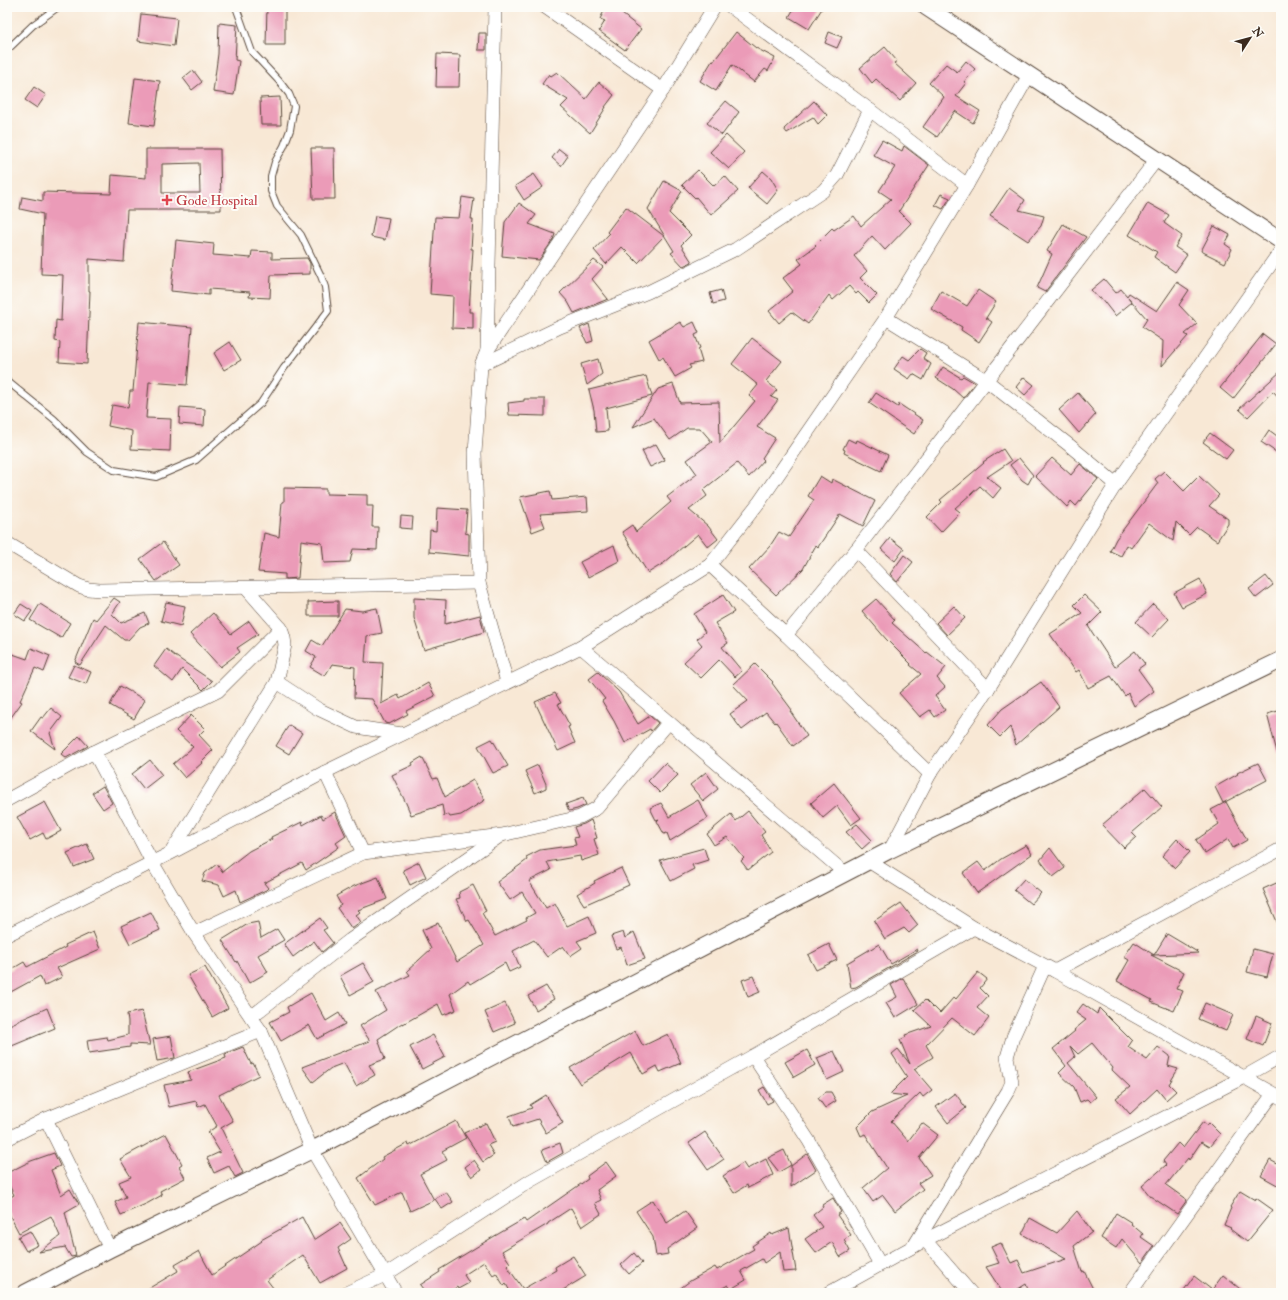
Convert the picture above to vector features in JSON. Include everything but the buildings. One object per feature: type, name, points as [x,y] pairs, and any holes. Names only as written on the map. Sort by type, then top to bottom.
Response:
[{"type":"street","points":[[487,351],[495,7]]},
{"type":"street","points":[[545,7],[663,90]]},
{"type":"street","points":[[507,682],[479,583],[475,453],[481,365],[487,351],[663,90],[714,7]]},
{"type":"street","points":[[731,7],[870,110],[966,185]]},
{"type":"street","points":[[926,7],[1281,241]]},
{"type":"street","points":[[7,935],[170,853],[325,772],[581,647],[710,565],[760,501],[886,318],[966,185],[1028,75]]},
{"type":"street","points":[[481,365],[560,327],[648,292],[736,249],[823,191],[837,175],[870,110]]},
{"type":"street","points":[[786,635],[856,550],[1157,159]]},
{"type":"street","points":[[890,850],[930,774],[988,689],[1116,484],[1281,250]]},
{"type":"street","points":[[886,318],[987,381],[1116,484]]},
{"type":"street","points":[[7,543],[79,586],[88,589],[246,588],[479,583]]},
{"type":"street","points":[[856,550],[988,689]]},
{"type":"street","points":[[710,565],[786,635],[930,774]]},
{"type":"street","points":[[170,853],[277,682],[286,645],[281,628],[246,588]]},
{"type":"street","points":[[7,800],[94,752],[218,691],[281,628]]},
{"type":"street","points":[[581,647],[845,873]]},
{"type":"street","points":[[25,1293],[110,1249],[312,1150],[845,873],[870,862],[890,850],[1281,660]]},
{"type":"street","points":[[277,682],[318,709],[356,727],[402,734]]},
{"type":"street","points":[[194,933],[363,853],[502,835],[580,817],[597,808],[670,722]]},
{"type":"street","points":[[94,752],[152,862],[194,933],[261,1031],[312,1150],[396,1293]]},
{"type":"street","points":[[325,772],[363,853]]},
{"type":"street","points":[[251,1017],[350,940],[502,835]]},
{"type":"street","points":[[919,1243],[1008,1091],[1012,1082],[1007,1057],[1018,1025],[1050,968],[1281,849]]},
{"type":"street","points":[[870,862],[974,928],[1050,968],[1277,1096],[1130,1293]]},
{"type":"street","points":[[346,1293],[385,1275],[530,1181],[753,1056],[974,928]]},
{"type":"street","points":[[7,1139],[46,1119],[261,1031]]},
{"type":"street","points":[[753,1056],[809,1141],[880,1264]]},
{"type":"street","points":[[829,1293],[919,1243],[1244,1077],[1281,1056]]},
{"type":"street","points":[[46,1119],[110,1249]]},
{"type":"street","points":[[919,1243],[971,1293]]},
{"type":"lane","points":[[7,50],[34,25],[58,7]]},
{"type":"lane","points":[[7,381],[54,419],[87,452],[114,470],[156,477],[196,460],[261,403],[284,368],[328,311],[325,287],[321,276],[301,235],[277,206],[271,191],[271,176],[275,162],[284,146],[290,130],[294,106],[289,94],[279,81],[252,52],[236,7]]},
{"type":"place","name":"Gode Hospital","points":[[167,200]]}]
